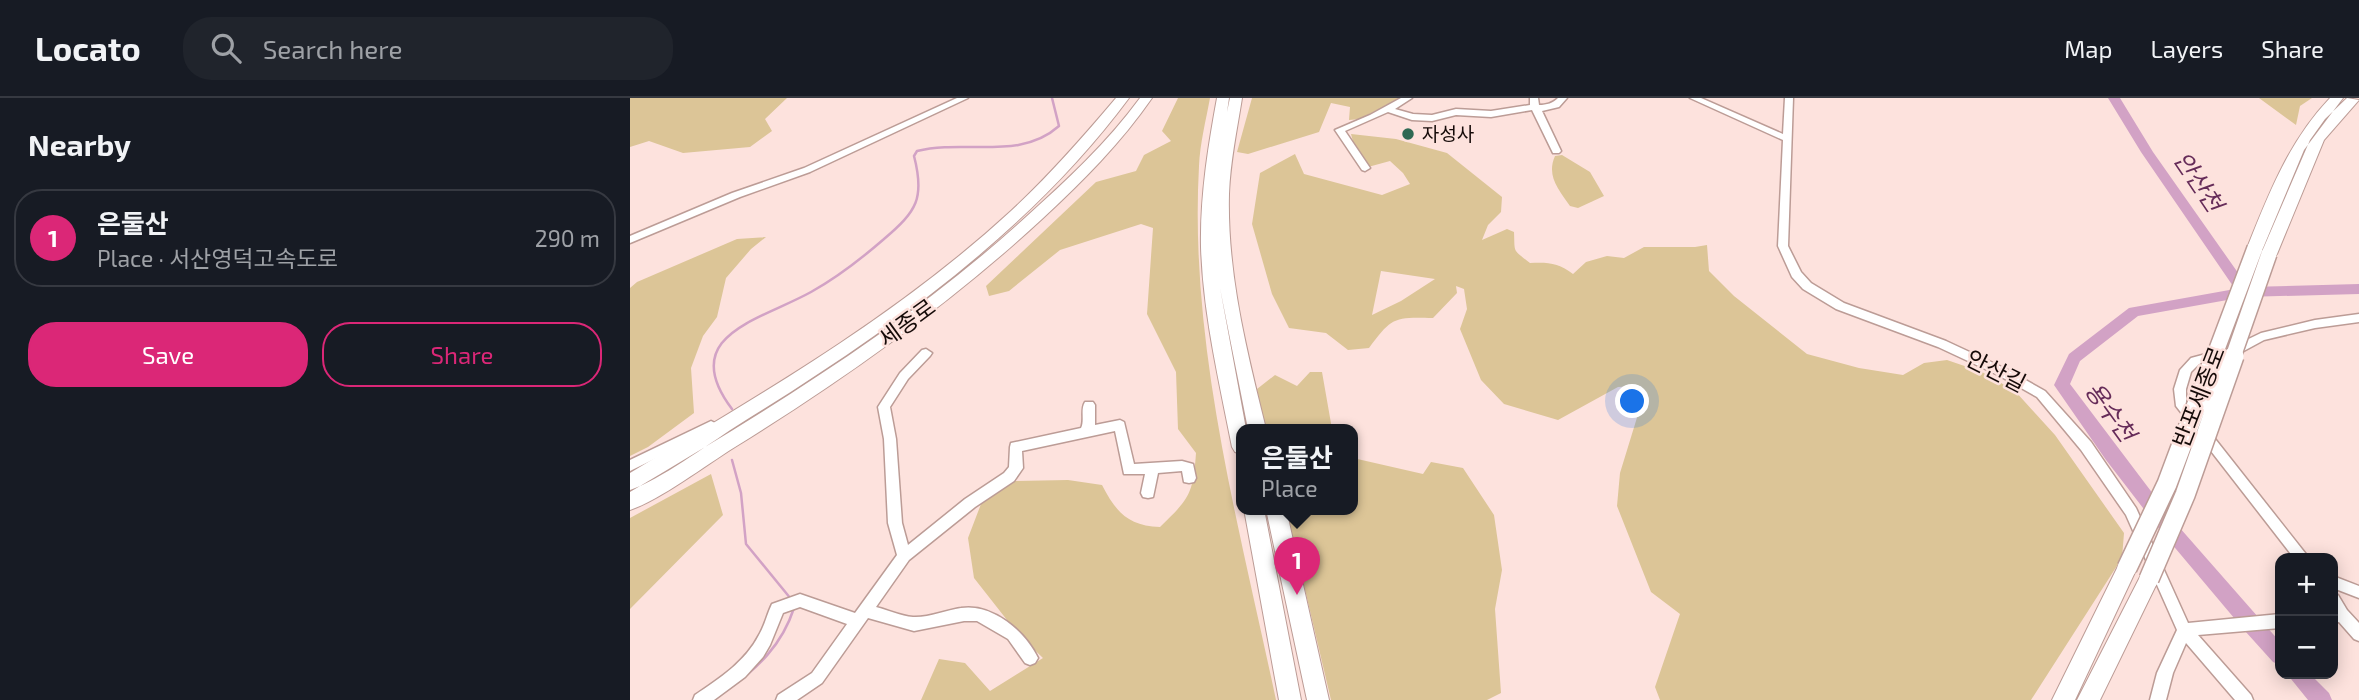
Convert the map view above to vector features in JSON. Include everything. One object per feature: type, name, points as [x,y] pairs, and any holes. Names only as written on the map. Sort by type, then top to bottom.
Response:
[{"type":"highway","name":"세종로","points":[[630,482],[865,336],[978,249],[1063,170],[1123,98]]},
{"type":"highway","name":"세종로","points":[[630,502],[774,415],[860,358],[948,293],[1027,226],[1084,171],[1133,117],[1146,98]]},
{"type":"highway","points":[[1223,98],[1214,146],[1209,247],[1214,305],[1237,424]]},
{"type":"highway","points":[[1236,98],[1222,194],[1229,301],[1256,424]]},
{"type":"highway","points":[[1228,144],[1242,98]]},
{"type":"highway","name":"반포세종로","points":[[2088,700],[2149,579],[2185,495],[2294,153],[2316,118],[2337,98]]},
{"type":"highway","name":"반포세종로","points":[[2063,700],[2167,484],[2262,251],[2317,140],[2330,122],[2354,98]]},
{"type":"highway","points":[[1255,515],[1290,700]]},
{"type":"highway","points":[[1277,515],[1310,653],[1318,700]]},
{"type":"street","points":[[630,240],[724,199],[807,170],[964,98]]},
{"type":"street","points":[[1365,168],[1340,130],[1408,98]]},
{"type":"street","points":[[1387,109],[1412,117],[1432,118],[1445,113],[1491,114],[1534,103],[1556,104],[1563,98]]},
{"type":"street","points":[[1694,98],[1787,139]]},
{"type":"street","name":"안산길","points":[[1788,98],[1783,246],[1796,274],[1807,286],[1840,306],[1980,360],[2041,394],[2086,446],[2131,512],[2184,630]]},
{"type":"street","points":[[1534,103],[1556,151]]},
{"type":"street","points":[[2298,553],[2180,403],[2180,388],[2186,370],[2195,361],[2236,350],[2261,337],[2315,324],[2359,318]]},
{"type":"street","points":[[904,556],[895,523],[890,439],[884,407],[904,376],[926,353]]},
{"type":"street","points":[[630,466],[777,393]]},
{"type":"street","points":[[1086,432],[1090,423],[1089,405]]},
{"type":"street","points":[[784,700],[817,678],[904,556],[970,503],[1009,477],[1016,468],[1016,447],[1120,425],[1129,470],[1182,466],[1188,468],[1189,478]]},
{"type":"street","points":[[1148,493],[1152,470]]},
{"type":"street","points":[[2338,584],[2359,592]]},
{"type":"street","points":[[701,700],[747,667],[766,641],[777,609],[800,600],[861,616],[914,624],[964,614],[979,614],[1013,634],[1030,658]]},
{"type":"street","points":[[2338,616],[2359,634]]},
{"type":"street","points":[[2184,630],[2275,622]]},
{"type":"street","points":[[2158,700],[2165,673],[2184,630]]},
{"type":"street","points":[[2184,630],[2245,700]]},
{"type":"shaded area","points":[[630,98],[787,98],[765,119],[772,131],[750,147],[683,153],[649,141],[630,147]]},
{"type":"shaded area","points":[[1178,98],[1210,98],[1199,166],[1198,233],[1209,368],[1233,502],[1276,700],[921,700],[939,659],[965,663],[990,691],[1043,658],[1018,634],[974,578],[968,538],[981,504],[1014,481],[1068,480],[1102,485],[1112,503],[1124,516],[1139,524],[1160,527],[1184,502],[1191,487],[1196,453],[1178,429],[1176,372],[1147,314],[1153,228],[1141,224],[1060,250],[1009,291],[989,296],[986,286],[1096,182],[1136,171],[1144,155],[1171,141],[1162,131]]},
{"type":"shaded area","points":[[1252,98],[1400,98],[1360,119],[1349,120],[1350,107],[1331,103],[1319,132],[1248,154],[1237,152]]},
{"type":"shaded area","points":[[2259,98],[2312,98],[2300,106],[2296,125]]},
{"type":"shaded area","points":[[1351,134],[1396,139],[1447,153],[1502,197],[1501,212],[1488,225],[1482,240],[1507,229],[1514,232],[1516,250],[1530,263],[1553,264],[1573,274],[1586,262],[1607,256],[1624,258],[1644,247],[1707,245],[1709,271],[1734,296],[1807,354],[1859,368],[1903,375],[1924,363],[1947,360],[1982,372],[2015,391],[2055,435],[2124,533],[2122,558],[2031,700],[1660,700],[1655,687],[1680,614],[1651,592],[1617,506],[1620,473],[1643,398],[1641,386],[1618,387],[1558,420],[1504,404],[1481,380],[1460,329],[1467,309],[1464,289],[1456,286],[1457,293],[1433,318],[1395,321],[1383,330],[1369,348],[1348,350],[1326,333],[1289,328],[1272,294],[1252,224],[1260,173],[1295,154],[1304,174],[1382,195],[1410,184],[1390,161],[1368,167],[1354,145]],"holes":[[[1381,271],[1435,279],[1401,301],[1372,315]]]},
{"type":"shaded area","points":[[1562,155],[1590,172],[1604,196],[1578,208],[1570,206],[1558,188],[1552,170],[1555,156]]},
{"type":"shaded area","points":[[766,237],[751,249],[726,278],[717,317],[703,336],[691,368],[694,413],[648,447],[630,456],[630,288],[637,282],[737,239]]},
{"type":"shaded area","points":[[1310,372],[1322,372],[1331,424],[1264,424],[1257,389],[1275,375],[1297,386]]},
{"type":"shaded area","points":[[1358,459],[1423,474],[1431,462],[1463,468],[1494,515],[1502,570],[1495,609],[1501,693],[1487,700],[1331,700],[1287,515],[1358,515]]},
{"type":"shaded area","points":[[711,474],[723,515],[630,609],[630,518]]},
{"type":"waterway","points":[[732,409],[717,384],[714,363],[719,347],[732,333],[749,322],[831,280],[895,229],[916,203],[919,183],[914,156],[917,151],[1010,146],[1044,137],[1059,126],[1052,98]]},
{"type":"waterway","name":"안산천","points":[[2114,98],[2147,152],[2244,292]]},
{"type":"waterway","name":"용수천","points":[[2244,292],[2359,289]]},
{"type":"waterway","name":"용수천","points":[[2244,292],[2134,312],[2074,358],[2062,385],[2166,525],[2275,650]]},
{"type":"waterway","points":[[732,460],[741,493],[746,544],[791,599]]},
{"type":"waterway","points":[[727,690],[768,655],[783,633],[794,608]]},
{"type":"waterway","name":"용수천","points":[[2302,679],[2322,700]]},
{"type":"place","name":"자성사","points":[[1408,134]]},
{"type":"place","name":"은둘산","points":[[1297,595]]}]
